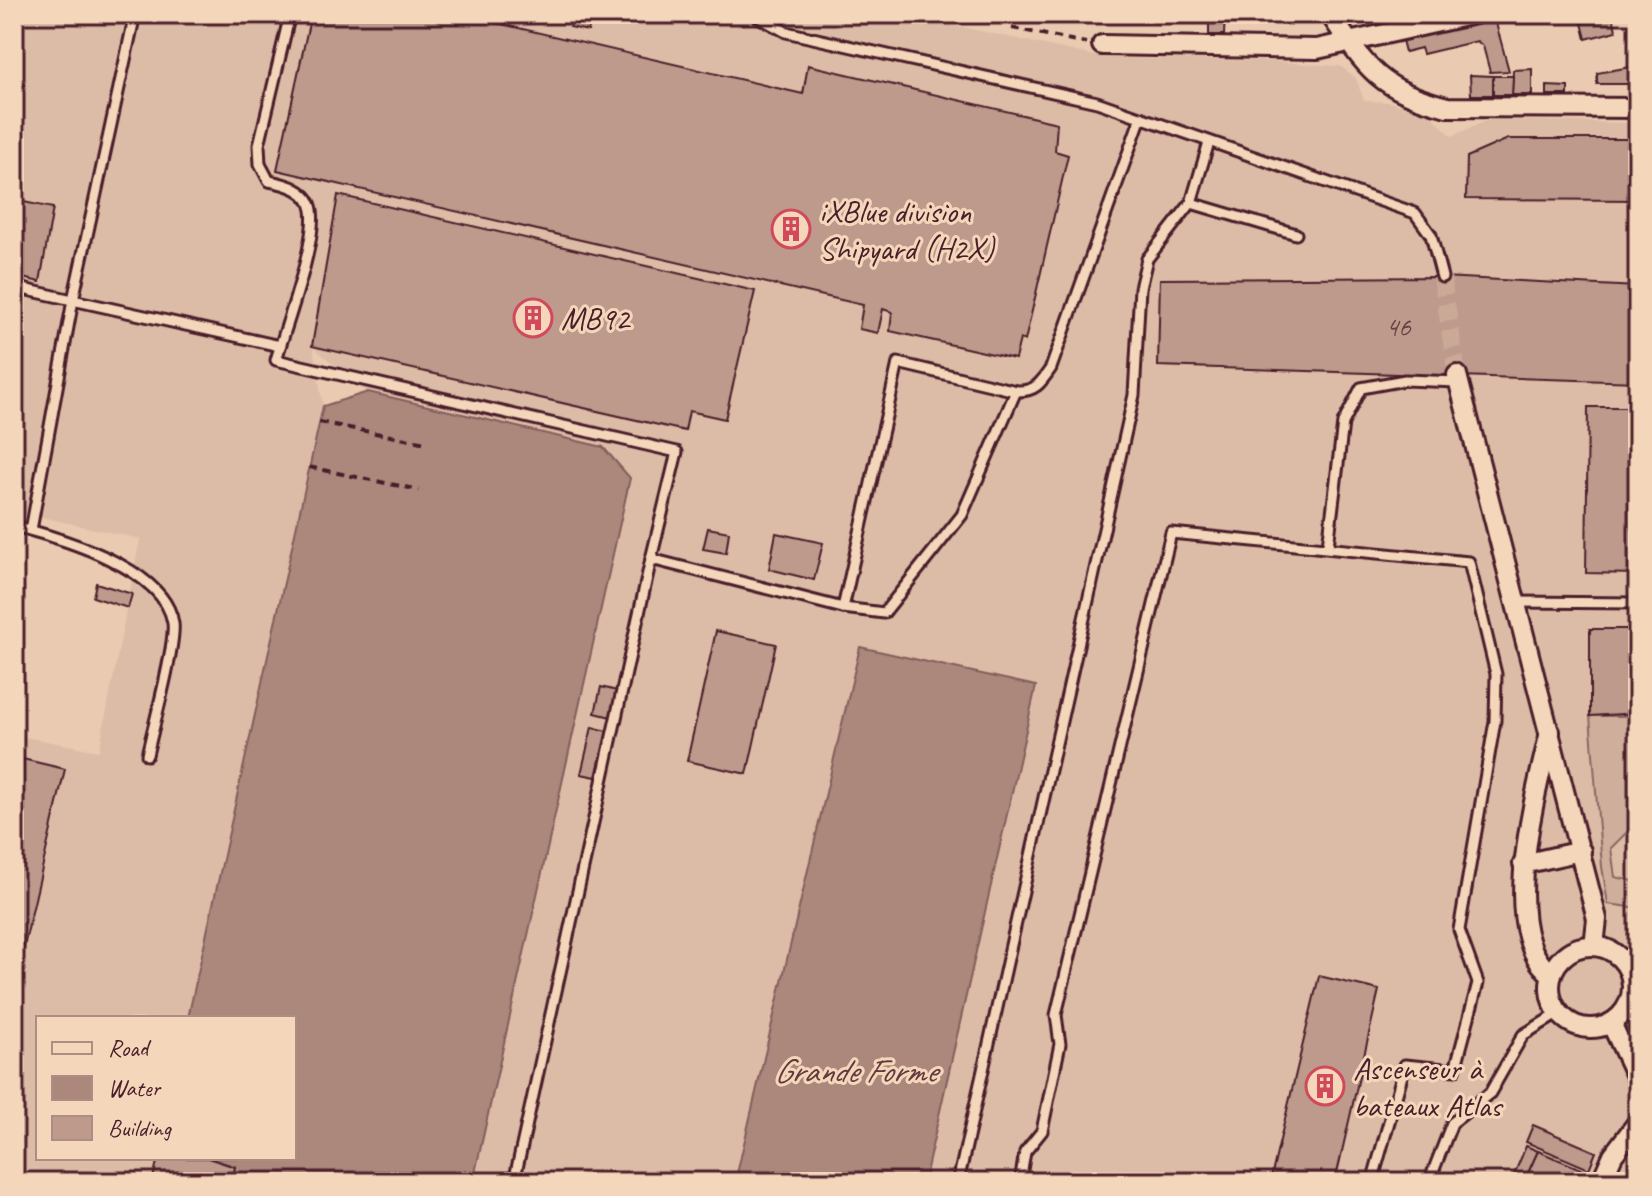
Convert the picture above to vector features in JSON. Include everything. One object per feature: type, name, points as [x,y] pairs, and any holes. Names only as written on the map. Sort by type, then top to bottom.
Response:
[{"type":"street","points":[[1330,14],[1379,80],[1419,100],[1447,107],[1638,108]]},
{"type":"street","points":[[1102,45],[1286,50],[1349,43],[1475,14]]},
{"type":"street","points":[[1457,379],[1581,851],[1597,919],[1594,946]]},
{"type":"street","points":[[1551,729],[1521,880],[1530,937],[1540,966],[1551,974]]},
{"type":"street","points":[[1523,864],[1581,851]]},
{"type":"street","points":[[1594,946],[1607,949],[1630,962],[1634,998],[1611,1023],[1582,1027],[1559,1013],[1552,1001],[1551,974],[1568,953],[1594,946]]},
{"type":"street","points":[[1611,1023],[1638,1080]]},
{"type":"street","points":[[1601,1182],[1613,1155],[1638,1122]]},
{"type":"lane","points":[[31,530],[73,300],[135,14]]},
{"type":"lane","points":[[290,14],[259,145],[260,164],[269,181],[296,190],[312,208],[311,232],[276,360],[677,452],[514,1182]]},
{"type":"lane","points":[[753,14],[786,32],[1097,102],[1415,213],[1431,235],[1442,277]]},
{"type":"lane","points":[[843,608],[898,363],[1016,391],[1028,392],[1039,386],[1051,368],[1141,117]]},
{"type":"lane","points":[[958,1182],[1134,395],[1140,288],[1147,259],[1191,203],[1209,142]]},
{"type":"lane","points":[[1191,203],[1296,234]]},
{"type":"lane","points":[[14,287],[280,346]]},
{"type":"lane","points":[[1328,546],[1343,423],[1361,388],[1405,380],[1457,379]]},
{"type":"lane","points":[[651,559],[843,608],[884,613],[962,515],[1016,391]]},
{"type":"lane","points":[[14,526],[105,558],[149,581],[167,603],[173,626],[147,755]]},
{"type":"lane","points":[[1020,1182],[1025,1152],[1042,1131],[1060,1044],[1056,1015],[1171,533],[1469,562],[1496,674],[1495,721],[1459,930],[1478,983],[1455,1070],[1405,1065],[1372,1182]]},
{"type":"lane","points":[[1516,602],[1638,603]]},
{"type":"lane","points":[[1429,1182],[1452,1123],[1490,1093],[1523,1035],[1559,1013]]},
{"type":"path","points":[[1012,14],[1012,28],[1102,45]]},
{"type":"path","points":[[319,422],[426,443]]},
{"type":"path","points":[[309,467],[419,490]]},
{"type":"shaded area","points":[[14,14],[311,14],[298,74],[313,14],[902,14],[1105,58],[1264,61],[1340,66],[1356,78],[1364,101],[1390,102],[1431,115],[1452,136],[1488,120],[1638,123],[1638,1182],[451,1182],[426,443],[313,347],[323,406],[188,1016],[36,1016],[36,1160],[158,1160],[152,1182],[14,1182],[14,735],[99,751],[140,539],[14,511]]},
{"type":"shaded area","points":[[1590,716],[1638,716],[1638,821],[1611,848],[1615,877],[1638,882],[1638,908],[1608,904],[1602,867]]},
{"type":"water","points":[[368,392],[603,447],[630,478],[473,1182],[232,1182],[235,1166],[215,1160],[296,1160],[296,1016],[188,1016],[323,406]]},
{"type":"water","name":"Grande Forme","points":[[860,647],[1036,686],[924,1182],[735,1182]]},
{"type":"building","name":"iXBlue division Shipyard (H2X)","points":[[311,14],[458,14],[803,94],[808,65],[1057,123],[1055,151],[1068,155],[1025,341],[1020,339],[1015,359],[890,331],[892,312],[883,309],[878,333],[859,329],[863,305],[277,170]]},
{"type":"building","points":[[573,14],[611,14],[610,19],[591,16],[588,31],[570,27]]},
{"type":"building","points":[[1209,14],[1225,14],[1224,35],[1209,35]]},
{"type":"building","points":[[1577,14],[1616,14],[1582,23]]},
{"type":"building","points":[[1613,15],[1616,31],[1586,39],[1582,23]]},
{"type":"building","points":[[1494,16],[1509,71],[1490,72],[1483,46],[1477,41],[1423,54],[1421,48],[1405,52],[1402,40]]},
{"type":"building","points":[[1636,66],[1638,84],[1597,84],[1597,73]]},
{"type":"building","points":[[1532,69],[1532,95],[1512,95],[1513,70]]},
{"type":"building","points":[[1470,75],[1493,76],[1493,95],[1471,95]]},
{"type":"building","points":[[1493,76],[1513,76],[1512,95],[1493,95]]},
{"type":"building","points":[[1547,86],[1568,87],[1568,95],[1547,95]]},
{"type":"building","points":[[1508,139],[1638,139],[1638,200],[1466,199],[1467,157]]},
{"type":"building","name":"MB92","points":[[338,195],[755,291],[725,419],[689,411],[685,431],[312,346]]},
{"type":"building","points":[[14,200],[53,208],[40,282],[14,276]]},
{"type":"building","points":[[1442,277],[1638,287],[1638,382],[1158,366],[1160,279]]},
{"type":"building","points":[[1588,407],[1638,407],[1638,574],[1586,573]]},
{"type":"building","points":[[708,528],[729,532],[726,553],[703,549]]},
{"type":"building","points":[[776,533],[823,543],[814,580],[769,569]]},
{"type":"building","points":[[96,583],[132,594],[128,608],[93,597]]},
{"type":"building","points":[[1590,629],[1638,629],[1638,713],[1590,716]]},
{"type":"building","points":[[716,631],[776,644],[747,774],[687,761]]},
{"type":"building","points":[[601,687],[617,691],[611,717],[595,713]]},
{"type":"building","points":[[592,727],[607,731],[596,777],[581,774]]},
{"type":"building","points":[[14,757],[65,769],[14,990]]},
{"type":"building","name":"Ascenseur à bateaux Atlas","points":[[1319,976],[1379,990],[1335,1182],[1270,1182]]},
{"type":"building","points":[[1533,1125],[1596,1152],[1589,1169],[1526,1142]]},
{"type":"building","points":[[1526,1146],[1538,1151],[1524,1182],[1511,1182]]},
{"type":"building","points":[[1538,1151],[1588,1172],[1584,1182],[1524,1182]]},
{"type":"building","points":[[158,1160],[214,1160],[235,1167],[232,1182],[152,1182]]},
{"type":"building","points":[[607,1171],[655,1182],[605,1182]]},
{"type":"tunnel","points":[[1442,277],[1457,375]]},
{"type":"place","name":"iXBlue division Shipyard (H2X)","points":[[791,229]]},
{"type":"place","name":"MB92","points":[[533,318]]},
{"type":"place","name":"Ascenseur à bateaux Atlas","points":[[1325,1086]]}]
